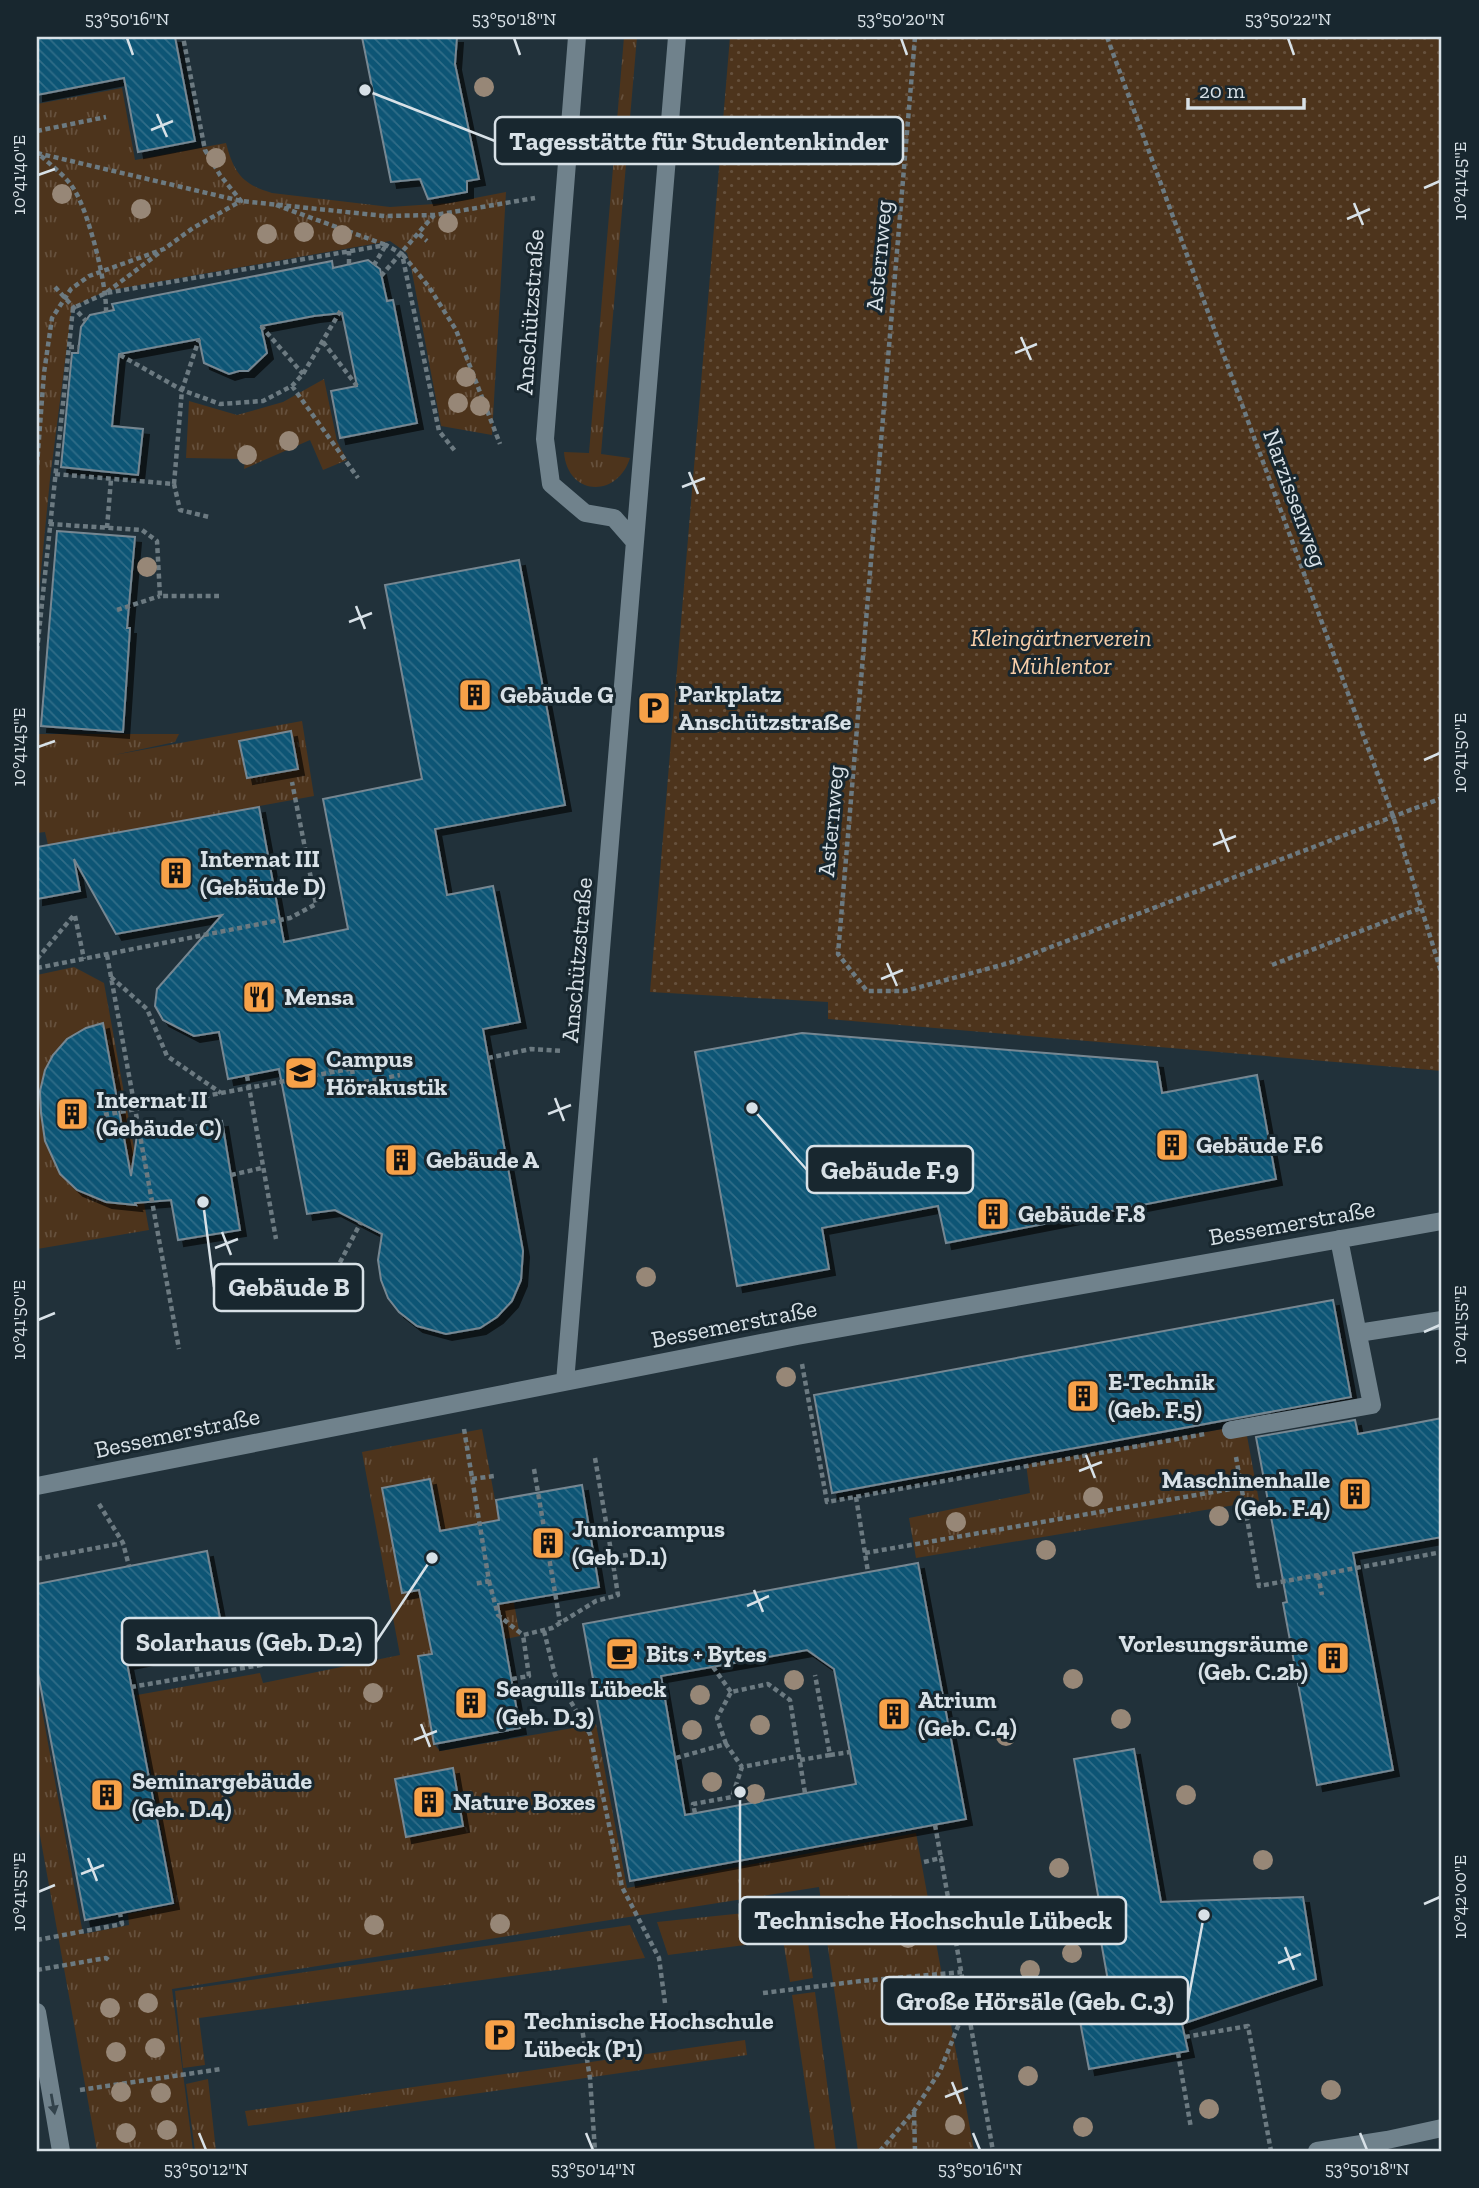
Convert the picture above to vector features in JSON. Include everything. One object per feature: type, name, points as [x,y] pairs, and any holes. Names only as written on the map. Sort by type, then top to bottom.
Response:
[{"type":"street","name":"Anschützstraße","points":[[577,37],[545,439],[551,484],[585,513],[614,517],[635,542]]},
{"type":"street","name":"Anschützstraße","points":[[565,1381],[677,37]]},
{"type":"street","name":"Bessemerstraße","points":[[37,1486],[797,1336],[1442,1221]]},
{"type":"street","points":[[1231,1430],[1372,1405],[1339,1239]]},
{"type":"street","points":[[1358,1333],[1442,1320]]},
{"type":"street","points":[[37,2012],[61,2151]]},
{"type":"street","points":[[1317,2151],[1442,2128]]},
{"type":"path","points":[[183,37],[205,150],[220,175],[241,201]]},
{"type":"path","name":"Asternweg","points":[[915,37],[838,954],[867,991],[905,991],[1009,962],[1442,798]]},
{"type":"path","name":"Narzissenweg","points":[[1107,37],[1393,816],[1442,975]]},
{"type":"path","points":[[37,131],[106,117]]},
{"type":"path","points":[[38,153],[241,201],[385,216],[435,215],[564,192]]},
{"type":"path","points":[[38,153],[61,173],[75,192],[101,272],[106,293],[106,312]]},
{"type":"path","points":[[73,308],[106,293],[193,228],[241,201]]},
{"type":"path","points":[[269,202],[386,245],[402,254],[429,287],[456,330],[500,444]]},
{"type":"path","points":[[381,276],[435,215]]},
{"type":"path","points":[[419,234],[427,241]]},
{"type":"path","points":[[106,293],[386,245]]},
{"type":"path","points":[[374,265],[386,245]]},
{"type":"path","points":[[37,465],[44,373],[52,318],[71,289],[89,276],[164,249]]},
{"type":"path","points":[[348,264],[349,251]]},
{"type":"path","points":[[402,254],[439,431],[455,451]]},
{"type":"path","points":[[55,287],[86,321]]},
{"type":"path","points":[[37,651],[73,308]]},
{"type":"path","points":[[120,355],[182,390],[220,404],[264,401],[292,386],[303,374],[341,310]]},
{"type":"path","points":[[261,326],[303,374]]},
{"type":"path","points":[[199,339],[182,390],[174,484],[180,510],[209,517]]},
{"type":"path","points":[[323,342],[357,386]]},
{"type":"path","points":[[69,347],[79,347]]},
{"type":"path","points":[[292,386],[358,478]]},
{"type":"path","points":[[55,474],[174,484]]},
{"type":"path","points":[[107,528],[111,479]]},
{"type":"path","points":[[49,524],[142,530],[157,541],[160,596]]},
{"type":"path","points":[[117,610],[160,596],[219,596]]},
{"type":"path","points":[[37,968],[290,918],[316,904],[292,782]]},
{"type":"path","points":[[1272,965],[1421,908]]},
{"type":"path","points":[[37,958],[74,915],[84,959]]},
{"type":"path","points":[[107,955],[179,1349]]},
{"type":"path","points":[[111,976],[147,1009],[167,1056],[221,1093]]},
{"type":"path","points":[[147,1009],[155,1006]]},
{"type":"path","points":[[488,1058],[531,1049],[573,1052]]},
{"type":"path","points":[[330,1059],[331,1072]]},
{"type":"path","points":[[104,1115],[397,1060]]},
{"type":"path","points":[[352,1069],[354,1084],[400,1075]]},
{"type":"path","points":[[247,1076],[276,1239]]},
{"type":"path","points":[[231,1175],[262,1168]]},
{"type":"path","points":[[336,1270],[361,1222]]},
{"type":"path","points":[[797,1336],[827,1502],[1231,1430],[1259,1586],[1442,1552]]},
{"type":"path","points":[[463,1425],[489,1581],[498,1615],[523,1636],[530,1676],[512,1679]]},
{"type":"path","points":[[523,1636],[544,1631],[596,1601],[618,1595],[595,1458]]},
{"type":"path","points":[[534,1469],[560,1622]]},
{"type":"path","points":[[472,1479],[494,1476]]},
{"type":"path","points":[[865,1553],[1242,1487]]},
{"type":"path","points":[[97,1496],[122,1543],[129,1566]]},
{"type":"path","points":[[856,1497],[869,1572]]},
{"type":"path","points":[[37,1559],[122,1543]]},
{"type":"path","points":[[612,1558],[635,1554]]},
{"type":"path","points":[[1318,1575],[1322,1595]]},
{"type":"path","points":[[474,1584],[489,1581]]},
{"type":"path","points":[[131,1687],[261,1665],[272,1631]]},
{"type":"path","points":[[544,1631],[555,1675],[590,1734],[622,1887],[659,1958],[665,2003]]},
{"type":"path","points":[[194,1650],[198,1675]]},
{"type":"path","points":[[713,1667],[732,1692]]},
{"type":"path","points":[[815,1675],[830,1755]]},
{"type":"path","points":[[743,1767],[726,1744],[717,1718],[732,1692],[768,1685],[790,1700],[805,1793]]},
{"type":"path","points":[[676,1758],[726,1744]]},
{"type":"path","points":[[743,1767],[850,1752]]},
{"type":"path","points":[[695,1814],[693,1804],[732,1797],[743,1767]]},
{"type":"path","points":[[935,1825],[993,2151]]},
{"type":"path","points":[[924,1862],[941,1858]]},
{"type":"path","points":[[37,1940],[122,1924],[120,1913]]},
{"type":"path","points":[[37,1970],[106,1958],[110,1961]]},
{"type":"path","points":[[763,1993],[861,1980],[962,1972]]},
{"type":"path","points":[[880,2151],[914,2111],[940,2071],[967,2003]]},
{"type":"path","points":[[580,2016],[591,2088],[595,2151]]},
{"type":"path","points":[[1185,2037],[1248,2026],[1270,2151]]},
{"type":"path","points":[[1178,2053],[1191,2128]]},
{"type":"path","points":[[51,2094],[221,2069]]},
{"type":"path","points":[[914,2111],[915,2151]]},
{"type":"green space","points":[[624,37],[637,37],[601,454],[630,458],[615,481],[593,487],[574,477],[567,467],[564,452],[589,453]]},
{"type":"green space","name":"Kleingärtnerverein Mühlentor","points":[[730,37],[1442,37],[1442,1071],[828,1019],[828,1002],[650,992]]},
{"type":"green space","points":[[122,88],[135,160],[226,143],[236,170],[253,186],[272,193],[390,207],[449,203],[506,192],[492,435],[441,426],[407,253],[390,241],[106,291],[72,307],[50,479],[37,612],[37,104]]},
{"type":"green space","points":[[324,379],[337,441],[347,460],[323,470],[310,440],[244,469],[245,459],[186,458],[189,401],[237,415],[283,402]]},
{"type":"green space","points":[[302,721],[314,796],[48,845],[45,832],[37,833],[37,734],[179,734],[175,742],[114,755]]},
{"type":"green space","points":[[74,967],[104,983],[149,1230],[37,1249],[37,975]]},
{"type":"green space","points":[[1245,1425],[1259,1501],[916,1558],[909,1518],[1030,1493],[1026,1464]]},
{"type":"green space","points":[[482,1429],[520,1636],[418,1657],[434,1744],[440,1751],[596,1724],[627,1888],[916,1833],[974,2150],[858,2151],[819,1887],[172,1989],[193,2151],[97,2151],[37,1819],[37,1683],[83,1934],[129,1925],[128,1914],[175,1905],[137,1695],[260,1673],[263,1683],[400,1655],[362,1452]]},
{"type":"green space","points":[[803,1907],[813,1978],[790,1982],[783,1940],[668,1955],[657,1922]]},
{"type":"green space","points":[[630,1925],[645,1958],[199,2018],[205,2065],[183,2068],[175,1991]]},
{"type":"green space","points":[[815,1992],[836,2151],[815,2151],[792,1995]]},
{"type":"green space","points":[[745,2040],[747,2055],[248,2126],[245,2111]]},
{"type":"green space","points":[[208,2079],[216,2151],[195,2151],[186,2084]]},
{"type":"building","points":[[37,37],[175,37],[195,141],[138,152],[124,78],[37,95]]},
{"type":"building","points":[[362,37],[457,37],[455,64],[479,179],[467,181],[467,192],[428,199],[420,179],[391,182]]},
{"type":"building","points":[[368,260],[380,269],[387,301],[393,300],[417,423],[340,438],[331,391],[357,386],[342,313],[314,316],[261,326],[267,353],[248,371],[229,374],[204,363],[199,339],[119,354],[112,426],[143,429],[138,475],[61,467],[72,353],[78,353],[81,327],[90,315],[114,310],[112,304],[332,261],[333,268]]},
{"type":"building","points":[[57,531],[135,537],[127,628],[130,628],[123,732],[41,726]]},
{"type":"building","points":[[519,560],[565,805],[435,829],[447,895],[493,886],[520,1022],[483,1029],[523,1251],[521,1280],[512,1301],[497,1317],[480,1328],[446,1334],[417,1326],[399,1312],[388,1298],[381,1280],[378,1260],[382,1234],[335,1210],[307,1214],[279,1069],[228,1079],[219,1032],[194,1036],[163,1020],[155,1006],[157,989],[222,915],[116,934],[74,859],[80,891],[37,899],[37,847],[259,807],[284,942],[348,929],[323,799],[422,779],[385,585]]},
{"type":"building","points":[[291,731],[298,769],[247,778],[239,741]]},
{"type":"building","points":[[103,1023],[131,1176],[137,1135],[222,1121],[240,1230],[178,1240],[171,1200],[135,1203],[136,1205],[106,1202],[77,1190],[60,1174],[45,1141],[40,1091],[45,1070],[53,1055],[67,1039],[86,1028]]},
{"type":"building","points":[[802,1033],[1157,1062],[1162,1093],[1257,1075],[1276,1179],[946,1243],[938,1206],[822,1228],[829,1269],[737,1286],[695,1052]]},
{"type":"building","name":"E-Technik (Geb. F.5)","points":[[1333,1300],[1351,1397],[832,1493],[814,1395]]},
{"type":"building","points":[[1442,1418],[1442,1537],[1353,1553],[1393,1770],[1317,1785],[1256,1437],[1355,1420],[1358,1434]]},
{"type":"building","points":[[430,1479],[440,1531],[499,1520],[496,1500],[582,1485],[599,1587],[498,1604],[520,1728],[434,1744],[418,1656],[432,1654],[419,1590],[402,1593],[382,1488]]},
{"type":"building","name":"Seminargebäude (Geb. D.4)","points":[[207,1551],[225,1644],[127,1663],[173,1903],[85,1920],[37,1668],[37,1584]]},
{"type":"building","name":"Atrium (Geb. C.4)","points":[[918,1563],[966,1819],[630,1881],[583,1624]],"holes":[[[807,1650],[834,1669],[856,1784],[685,1815],[661,1676]]]},
{"type":"building","points":[[1134,1749],[1161,1902],[1303,1897],[1316,1979],[1182,2024],[1188,2051],[1089,2069],[1079,2016],[1113,2009],[1099,1930],[1104,1929],[1074,1759]]},
{"type":"building","name":"Nature Boxes","points":[[453,1768],[463,1826],[406,1837],[395,1779]]},
{"type":"place","name":"Tagesstätte für Studentenkinder","points":[[365,90]]},
{"type":"place","name":"Gebäude G","points":[[475,695]]},
{"type":"place","name":"Parkplatz Anschützstraße","points":[[654,708]]},
{"type":"place","name":"Internat III (Gebäude D)","points":[[176,873]]},
{"type":"place","name":"Mensa","points":[[259,997]]},
{"type":"place","name":"Campus Hörakustik","points":[[301,1073]]},
{"type":"place","name":"Gebäude F.9","points":[[752,1108]]},
{"type":"place","name":"Internat II (Gebäude C)","points":[[72,1114]]},
{"type":"place","name":"Gebäude F.6","points":[[1172,1145]]},
{"type":"place","name":"Gebäude A","points":[[401,1160]]},
{"type":"place","name":"Gebäude B","points":[[203,1202]]},
{"type":"place","name":"Gebäude F.8","points":[[993,1214]]},
{"type":"place","name":"E-Technik (Geb. F.5)","points":[[1083,1396]]},
{"type":"place","name":"Maschinenhalle (Geb. F.4)","points":[[1355,1494]]},
{"type":"place","name":"Juniorcampus (Geb. D.1)","points":[[548,1543]]},
{"type":"place","name":"Solarhaus (Geb. D.2)","points":[[432,1558]]},
{"type":"place","name":"Bits + Bytes","points":[[622,1654]]},
{"type":"place","name":"Vorlesungsräume (Geb. C.2b)","points":[[1333,1658]]},
{"type":"place","name":"Seagulls Lübeck (Geb. D.3)","points":[[471,1703]]},
{"type":"place","name":"Atrium (Geb. C.4)","points":[[894,1714]]},
{"type":"place","name":"Technische Hochschule Lübeck","points":[[740,1792]]},
{"type":"place","name":"Seminargebäude (Geb. D.4)","points":[[107,1795]]},
{"type":"place","name":"Nature Boxes","points":[[429,1802]]},
{"type":"place","name":"Große Hörsäle (Geb. C.3)","points":[[1204,1915]]},
{"type":"place","name":"Technische Hochschule Lübeck (P1)","points":[[500,2035]]}]
